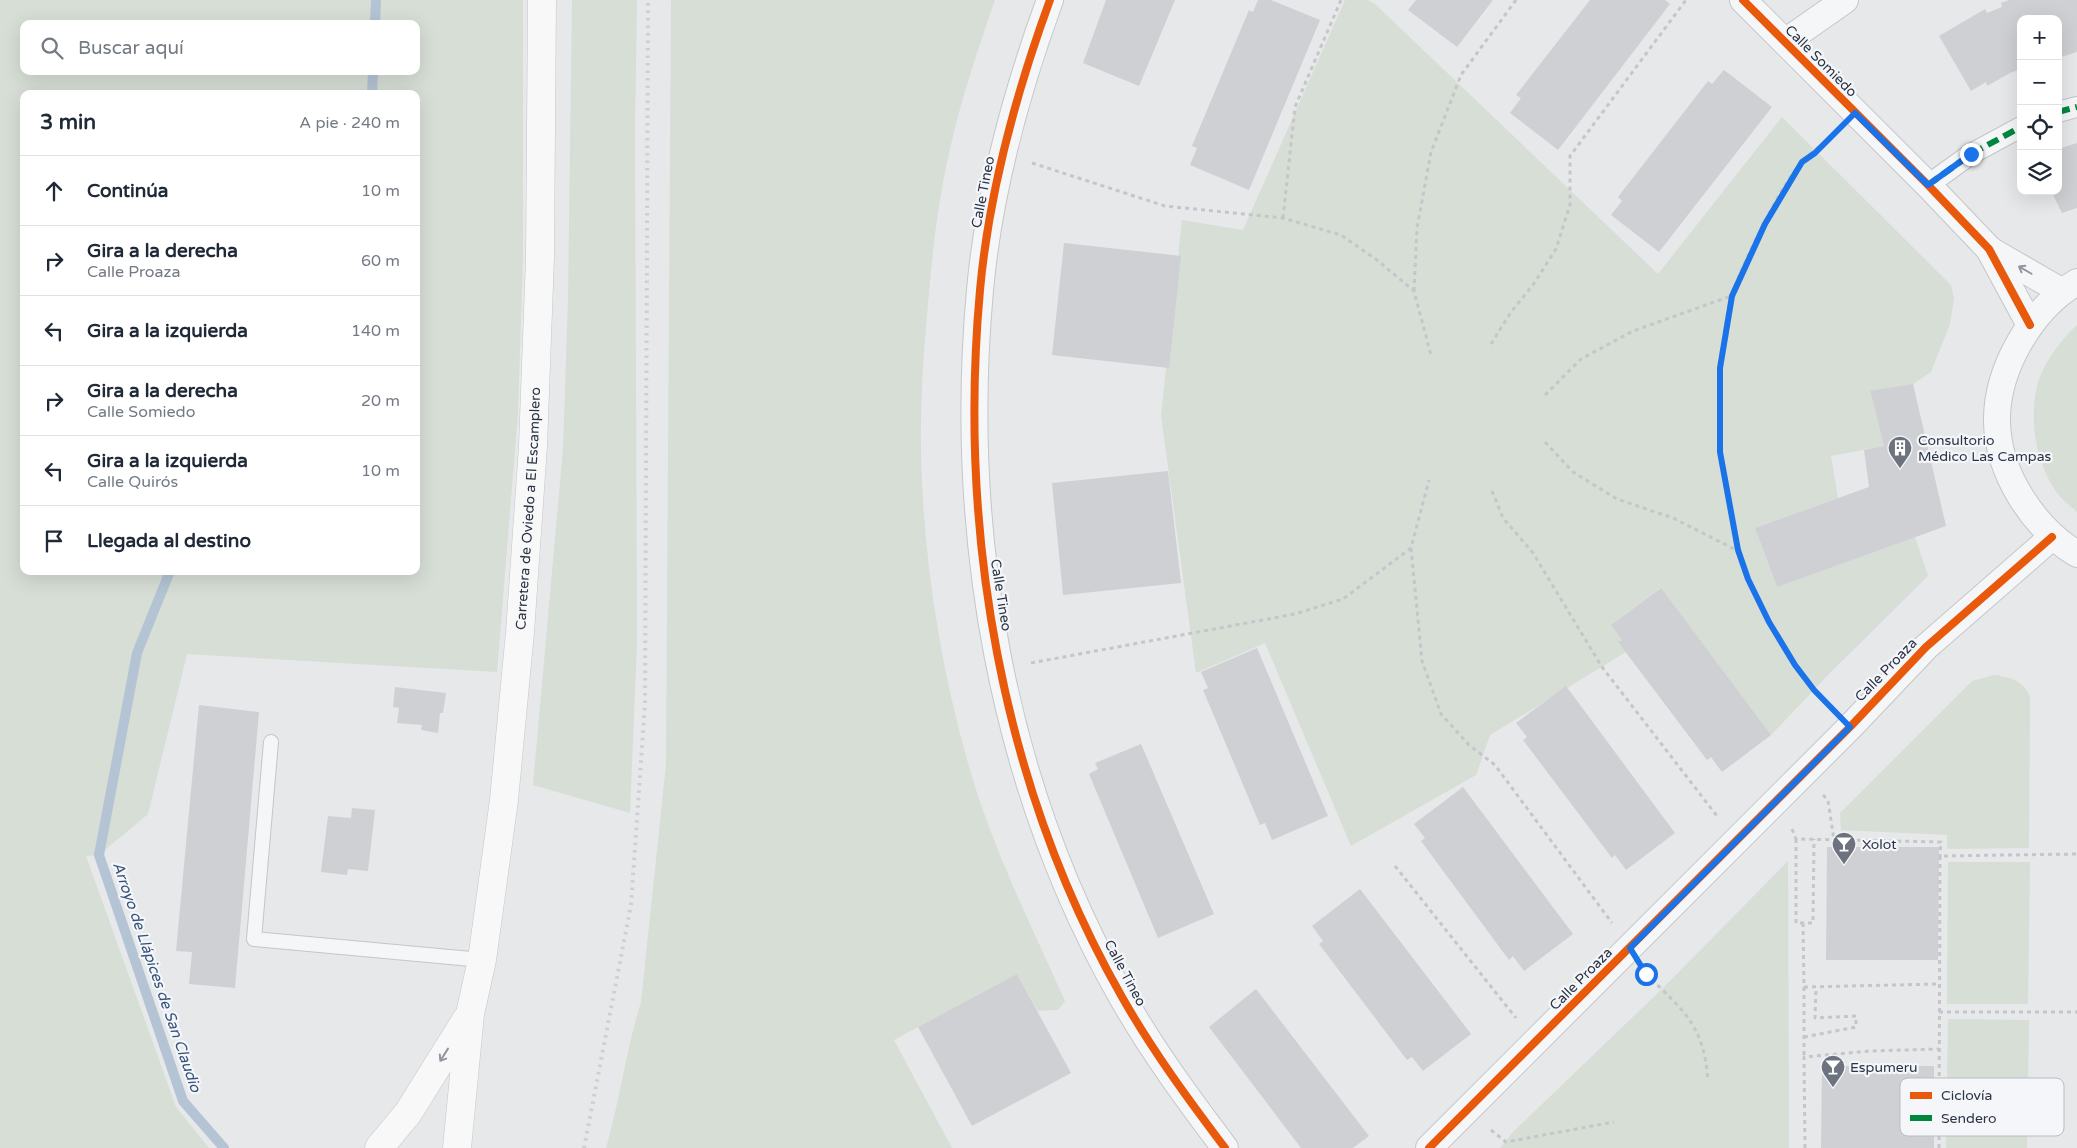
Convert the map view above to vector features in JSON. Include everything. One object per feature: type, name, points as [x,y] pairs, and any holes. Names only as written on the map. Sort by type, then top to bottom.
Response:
[{"type":"main road","name":"Carretera de Oviedo a El Escamplero","points":[[457,1148],[470,1014],[482,960],[504,800],[533,446],[540,256],[542,0]]},
{"type":"main road","name":"Carretera de Oviedo a El Escamplero","points":[[379,1148],[408,1113],[470,1014]]},
{"type":"street","name":"Calle Tineo","points":[[1050,0],[1031,51],[1002,154],[980,288],[974,424],[981,548],[1000,668],[1012,718],[1042,818],[1080,913],[1122,996],[1146,1035],[1184,1094],[1225,1148]]},
{"type":"street","name":"Calle Somiedo","points":[[1743,0],[1928,185],[1989,249],[2030,325]]},
{"type":"street","points":[[1785,42],[1845,0]]},
{"type":"street","points":[[2062,111],[2077,108]]},
{"type":"street","points":[[1928,185],[1971,154],[2017,129]]},
{"type":"street","name":"Calle Somiedo","points":[[1989,249],[2069,286]]},
{"type":"street","points":[[2069,286],[2030,325],[2009,363],[2001,394],[1997,422],[2009,475],[2027,507],[2052,537],[2077,554]]},
{"type":"street","name":"Calle Proaza","points":[[1429,1148],[1737,841],[1926,647],[2052,537]]},
{"type":"lane","points":[[271,742],[254,939],[482,960]]},
{"type":"path","points":[[1283,218],[1295,107],[1341,0]]},
{"type":"path","points":[[1431,355],[1414,292],[1417,228],[1431,152],[1461,75],[1516,0]]},
{"type":"path","points":[[1491,344],[1511,312],[1533,285],[1556,249],[1570,205],[1570,156],[1686,0]]},
{"type":"path","points":[[1850,727],[1814,690],[1780,641],[1759,603],[1738,550],[1720,452],[1720,368],[1732,296],[1765,224],[1802,162],[1815,153],[1855,113]]},
{"type":"path","points":[[1002,154],[1165,206],[1283,218],[1341,235],[1377,260],[1414,292]]},
{"type":"path","points":[[1545,395],[1581,359],[1633,331],[1732,296]]},
{"type":"path","points":[[1545,442],[1573,472],[1617,499],[1673,518],[1738,550]]},
{"type":"path","points":[[1429,480],[1411,548],[1422,661],[1441,714],[1469,745],[1495,765],[1630,948],[1646,974],[1686,1012],[1699,1033],[1707,1061],[1708,1081]]},
{"type":"path","points":[[1492,492],[1503,518],[1534,553],[1602,667],[1737,841]]},
{"type":"path","points":[[1000,668],[1296,614],[1343,599],[1411,548]]},
{"type":"path","points":[[1802,774],[1828,800],[1834,840]]},
{"type":"path","points":[[1780,797],[1796,839],[1796,923],[1813,923],[1814,839]]},
{"type":"path","points":[[1796,839],[1941,842],[1939,1078]]},
{"type":"path","points":[[1940,856],[2077,854]]},
{"type":"path","points":[[1395,866],[1535,1042]]},
{"type":"path","points":[[1803,923],[1805,1148]]},
{"type":"path","points":[[1804,986],[1940,984]]},
{"type":"path","points":[[1804,1037],[1856,1027],[1856,1016],[1815,1018],[1816,986]]},
{"type":"path","points":[[1939,1012],[2077,1012]]},
{"type":"path","points":[[1804,1057],[1870,1051],[1939,1049]]},
{"type":"path","points":[[1467,1111],[1506,1142],[1614,1122]]},
{"type":"shaded area","points":[[0,0],[523,0],[523,256],[518,413],[497,672],[187,654],[148,814],[99,855],[86,856],[176,1107],[209,1148],[0,1148]]},
{"type":"shaded area","points":[[572,0],[637,0],[635,131],[637,643],[630,813],[533,785],[563,449],[568,300]]},
{"type":"shaded area","points":[[671,0],[995,0],[976,55],[954,130],[937,221],[923,373],[922,491],[929,568],[940,644],[966,756],[975,788],[998,850],[1065,1001],[1058,1010],[1038,1011],[1017,974],[894,1040],[952,1148],[606,1148],[641,1002],[666,765]]},
{"type":"shaded area","points":[[1345,0],[1368,0],[1375,4],[1658,274],[1782,117],[1951,285],[1954,298],[1950,324],[1931,372],[1913,384],[1870,392],[1884,446],[1831,456],[1838,498],[1755,528],[1777,587],[1915,537],[1928,576],[1828,675],[1771,735],[1660,588],[1611,625],[1622,640],[1618,643],[1626,652],[1490,735],[1476,775],[1351,846],[1265,643],[1196,673],[1161,415],[1182,220],[1243,230]]},
{"type":"shaded area","points":[[2077,325],[2077,512],[2060,497],[2050,482],[2044,468],[2035,438],[2034,406],[2036,391],[2043,370],[2056,349]]},
{"type":"shaded area","points":[[1994,675],[2016,681],[2024,687],[2030,697],[2029,848],[1947,849],[1947,835],[1841,830],[1840,813],[1972,681]]},
{"type":"shaded area","points":[[1788,861],[1789,1148],[1500,1148],[1513,1132],[1662,989]]},
{"type":"shaded area","points":[[1948,862],[2030,862],[2028,1004],[1947,1004]]},
{"type":"shaded area","points":[[1948,1019],[2029,1020],[2028,1078],[1947,1078]]},
{"type":"shaded area","points":[[1946,1136],[2027,1136],[2027,1148],[1946,1148]]},
{"type":"building","points":[[1106,0],[1175,0],[1139,86],[1083,63]]},
{"type":"building","points":[[1258,0],[1271,0],[1320,20],[1249,190],[1190,165],[1197,148],[1192,146],[1249,10],[1253,12]]},
{"type":"building","points":[[1416,0],[1493,0],[1457,47],[1408,10]]},
{"type":"building","points":[[1590,0],[1665,0],[1670,4],[1558,150],[1510,113],[1521,98],[1516,95]]},
{"type":"building","points":[[2009,0],[2077,0],[2077,52],[2062,57],[2062,15],[2017,15],[2017,70],[1987,86],[1986,82],[1971,91],[1939,36],[1985,9],[1987,13],[2002,7],[2001,3]]},
{"type":"building","points":[[1724,70],[1772,107],[1659,252],[1611,215],[1622,201],[1618,197],[1708,81],[1712,84]]},
{"type":"building","points":[[2077,143],[2077,208],[2062,213],[2053,195],[2062,195],[2062,148]]},
{"type":"building","points":[[1064,243],[1181,256],[1169,368],[1052,355]]},
{"type":"building","name":"Consultorio Médico Las Campas","points":[[1913,384],[1946,526],[1777,587],[1755,528],[1869,487],[1864,450],[1884,446],[1870,391]]},
{"type":"building","points":[[1168,471],[1181,583],[1063,595],[1052,483]]},
{"type":"building","points":[[1661,588],[1771,735],[1722,772],[1711,757],[1707,760],[1618,642],[1622,640],[1611,625]]},
{"type":"building","points":[[1257,648],[1328,816],[1272,840],[1265,823],[1260,825],[1203,690],[1208,688],[1201,672]]},
{"type":"building","points":[[1566,686],[1675,833],[1626,870],[1615,855],[1612,858],[1523,740],[1527,737],[1516,723]]},
{"type":"building","points":[[395,687],[446,693],[443,713],[440,713],[438,733],[421,730],[422,725],[397,723],[399,708],[393,707]]},
{"type":"building","points":[[199,705],[259,712],[235,988],[189,984],[192,952],[176,951]]},
{"type":"building","points":[[1141,744],[1214,914],[1158,938],[1089,774],[1098,769],[1095,763]]},
{"type":"building","points":[[1463,787],[1573,934],[1524,971],[1513,956],[1509,960],[1421,841],[1425,838],[1414,824]]},
{"type":"building","points":[[352,808],[375,810],[368,871],[348,869],[347,875],[321,872],[328,816],[351,818]]},
{"type":"building","points":[[1827,847],[1939,847],[1938,960],[1826,960]]},
{"type":"building","points":[[1360,889],[1471,1034],[1423,1071],[1412,1057],[1407,1060],[1319,944],[1323,941],[1312,926]]},
{"type":"building","points":[[1017,974],[1071,1073],[972,1126],[918,1027]]},
{"type":"building","points":[[1256,989],[1369,1136],[1353,1148],[1301,1148],[1209,1027]]},
{"type":"building","points":[[1822,1066],[1934,1066],[1934,1078],[1900,1078],[1900,1136],[1934,1136],[1934,1148],[1821,1148]]},
{"type":"waterway","name":"Arroyo de Llápices de San Claudio","points":[[375,20],[376,0]]},
{"type":"waterway","name":"Arroyo de Llápices de San Claudio","points":[[372,90],[373,75]]},
{"type":"waterway","name":"Arroyo de Llápices de San Claudio","points":[[168,575],[137,653],[99,855],[183,1101],[224,1148]]},
{"type":"railway","points":[[584,1148],[631,905],[645,704],[648,0]]},
{"type":"marked path","points":[[2062,111],[2077,107]]},
{"type":"marked path","points":[[1928,185],[1971,154],[2017,129]]},
{"type":"cycle path","points":[[1050,0],[1015,107],[997,179],[984,253],[975,381],[976,472],[983,564],[997,654],[1018,744],[1046,831],[1080,916],[1122,997],[1146,1036],[1184,1093],[1225,1148]]},
{"type":"cycle path","points":[[1743,0],[1928,185],[1989,249],[2030,325]]},
{"type":"cycle path","points":[[1429,1148],[1850,727],[1926,647],[2052,537]]},
{"type":"place","name":"Consultorio Médico Las Campas","points":[[1900,469]]},
{"type":"place","name":"Xolot","points":[[1844,865]]},
{"type":"place","name":"Espumeru","points":[[1833,1088]]},
{"type":"route","points":[[1646,974],[1630,948],[1850,727],[1814,690],[1795,665],[1759,603],[1738,550],[1720,452],[1720,368],[1732,296],[1747,259],[1765,224],[1802,162],[1815,153],[1855,113],[1928,185],[1971,154]]}]
